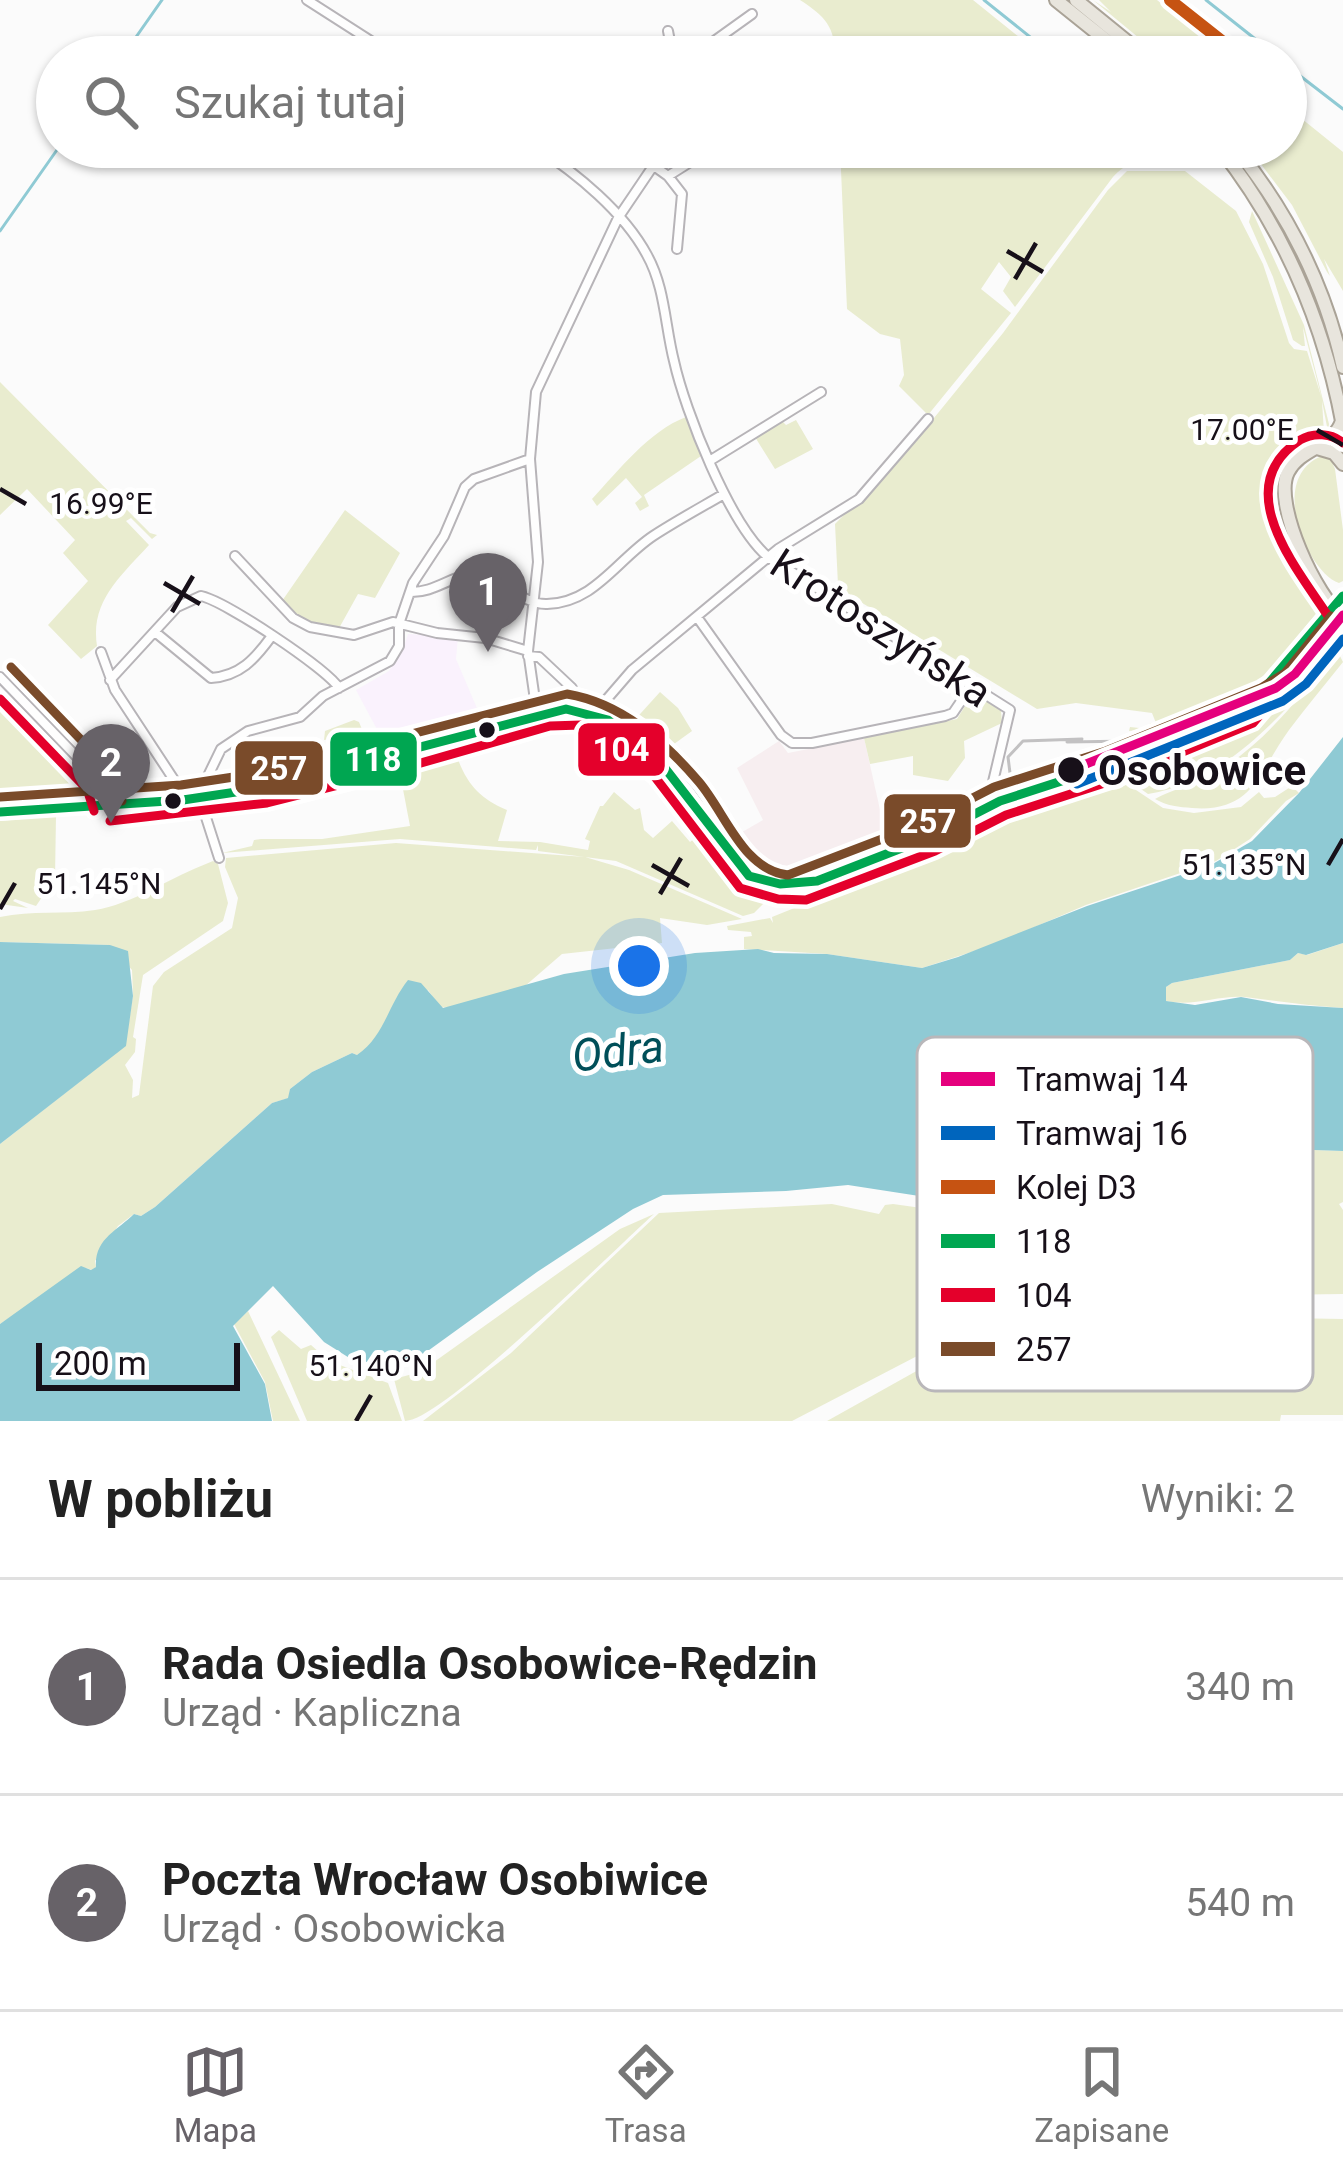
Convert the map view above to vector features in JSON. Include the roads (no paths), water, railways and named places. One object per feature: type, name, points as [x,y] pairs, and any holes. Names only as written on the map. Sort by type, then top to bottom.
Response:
[{"type":"main road","points":[[1056,0],[1101,36]]},
{"type":"main road","points":[[1076,0],[1120,36]]},
{"type":"main road","points":[[1235,168],[1257,198],[1297,272],[1327,352],[1342,423],[1334,436],[1292,465],[1282,496],[1285,514],[1317,579],[1340,610]]},
{"type":"main road","points":[[1250,168],[1303,251],[1342,361]]},
{"type":"main road","points":[[1316,448],[1334,453],[1343,464]]},
{"type":"street","points":[[307,0],[363,36]]},
{"type":"street","points":[[721,36],[752,14]]},
{"type":"street","points":[[668,31],[669,36]]},
{"type":"street","name":"Krotoszyńska","points":[[564,168],[585,184],[647,254],[667,300],[675,367],[740,528],[768,557],[1010,710],[992,780],[995,802]]},
{"type":"street","points":[[537,714],[528,653],[538,552],[530,460],[532,410],[539,383],[617,218],[653,168]]},
{"type":"street","points":[[657,168],[682,194],[677,249]]},
{"type":"street","points":[[668,176],[681,168]]},
{"type":"street","points":[[711,460],[821,392]]},
{"type":"street","points":[[594,713],[623,679],[768,557],[859,499],[928,419]]},
{"type":"street","points":[[219,858],[202,797],[215,760],[230,740],[300,717],[339,688],[390,661],[417,574],[444,536],[469,482],[530,460]]},
{"type":"street","points":[[410,592],[438,588],[472,574],[532,603],[580,598],[647,540],[724,494]]},
{"type":"street","points":[[235,556],[293,618],[310,627],[355,635],[388,623],[478,637],[539,657],[572,688]]},
{"type":"street","points":[[110,680],[183,602],[201,596],[216,600],[332,677],[339,688]]},
{"type":"street","points":[[0,812],[183,800],[320,776],[566,709],[594,713],[614,724],[666,767],[736,862],[764,887],[778,890],[802,886],[930,837],[995,802],[1112,765],[1246,710],[1340,610]]},
{"type":"street","points":[[697,617],[791,743],[945,716],[953,713],[972,685]]},
{"type":"street","points":[[155,632],[212,678],[248,665],[272,637]]},
{"type":"street","points":[[101,652],[110,680],[183,800]]},
{"type":"street","points":[[0,677],[100,781],[107,806]]},
{"type":"water","name":"Odra","points":[[1343,737],[1343,943],[1306,955],[1298,953],[1290,960],[1172,983],[1166,987],[1166,1001],[1195,1005],[1241,997],[1343,1008],[1343,1151],[1313,1150],[1313,1037],[917,1037],[917,1196],[848,1185],[663,1195],[633,1209],[537,1272],[425,1353],[383,1365],[351,1359],[324,1342],[273,1286],[233,1326],[265,1384],[272,1421],[0,1421],[0,1324],[81,1266],[96,1267],[99,1249],[114,1230],[134,1214],[141,1216],[155,1207],[272,1103],[288,1098],[290,1089],[312,1072],[366,1048],[408,980],[421,983],[443,1008],[564,974],[695,953],[758,949],[922,968],[1211,865],[1252,841],[1299,793]]},
{"type":"water","points":[[0,942],[110,945],[128,951],[133,996],[126,1046],[0,1144]]},
{"type":"waterway","points":[[137,36],[162,0]]},
{"type":"waterway","points":[[984,0],[1029,36]]},
{"type":"waterway","points":[[1206,0],[1251,36]]},
{"type":"waterway","points":[[1307,81],[1343,109]]},
{"type":"waterway","points":[[0,231],[44,168]]},
{"type":"tram line","name":"14","points":[[1071,770],[1276,688],[1295,674],[1343,615]]},
{"type":"tram line","name":"16","points":[[1077,784],[1283,701],[1306,684],[1343,639]]},
{"type":"tram line","points":[[1067,742],[1132,741],[1156,734]]},
{"type":"tram line","points":[[1071,770],[1022,781],[1010,773],[1008,757],[1023,741],[1082,739]]},
{"type":"rail line","name":"D3","points":[[1170,0],[1215,36]]},
{"type":"place","name":"Rada Osiedla Osobowice-Rędzin","points":[[488,652]]},
{"type":"place","name":"Osobowice","points":[[1071,770]]},
{"type":"place","name":"Poczta Wrocław Osobiwice","points":[[111,823]]}]
